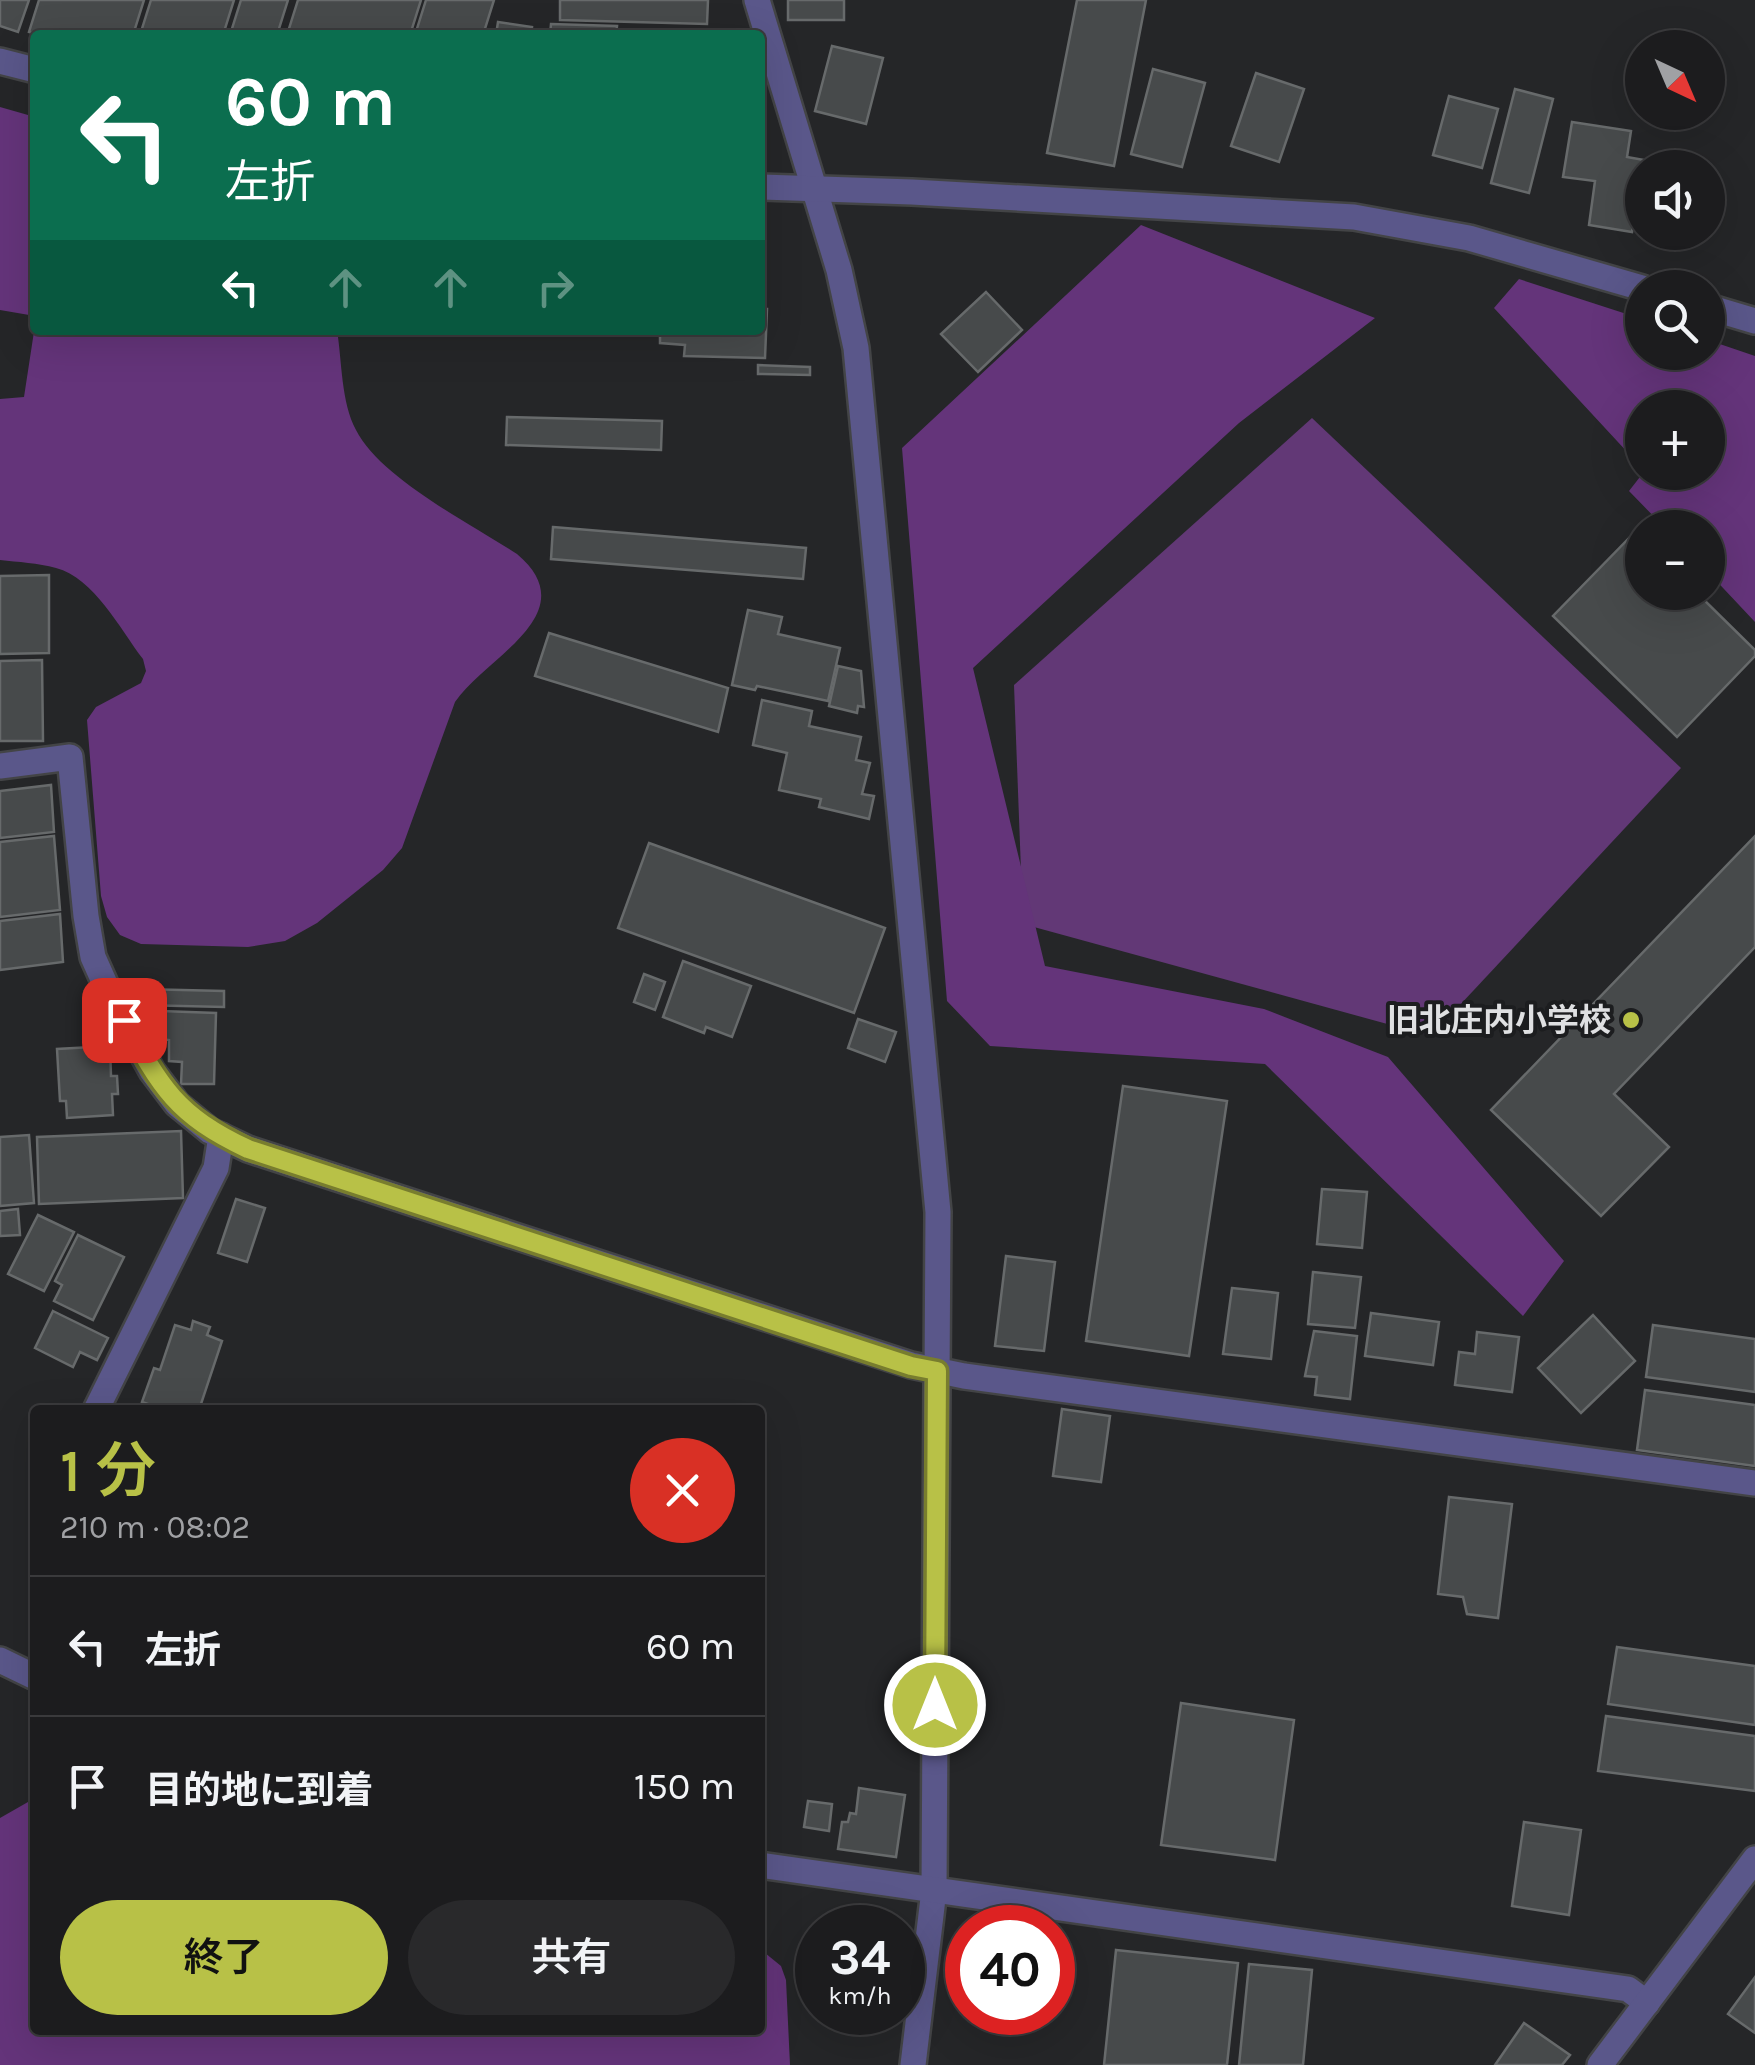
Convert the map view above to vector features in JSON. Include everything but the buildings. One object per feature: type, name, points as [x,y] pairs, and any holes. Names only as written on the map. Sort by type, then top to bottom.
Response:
[{"type":"street","points":[[757,0],[849,309],[861,388],[937,1198],[934,1890],[913,2065]]},
{"type":"street","points":[[0,61],[30,69]]},
{"type":"street","points":[[765,187],[1354,217],[1469,238],[1625,283]]},
{"type":"street","points":[[1725,313],[1755,321]]},
{"type":"street","points":[[0,766],[70,757],[86,916],[94,957],[152,1070],[177,1104],[221,1136],[286,1162],[911,1366],[1755,1483]]},
{"type":"street","points":[[98,1405],[216,1168],[221,1136]]},
{"type":"street","points":[[0,1660],[30,1675]]},
{"type":"street","points":[[1600,2065],[1755,1860]]},
{"type":"street","points":[[765,1866],[1628,1989],[1647,2003]]},
{"type":"shaded area","points":[[0,107],[30,116],[30,315],[0,310]]},
{"type":"shaded area","points":[[1141,225],[1375,318],[1239,423],[973,668],[1045,966],[1264,1009],[1388,1057],[1564,1261],[1523,1316],[1265,1064],[990,1046],[947,1001],[902,448]]},
{"type":"shaded area","points":[[1519,279],[1625,313],[1625,370],[1725,370],[1725,346],[1755,356],[1755,622],[1725,590],[1725,510],[1647,510],[1629,491],[1725,490],[1725,390],[1625,390],[1625,450],[1494,308]]},
{"type":"shaded area","points":[[33,335],[338,335],[347,407],[368,448],[428,499],[517,554],[536,575],[541,596],[536,615],[524,633],[455,702],[402,848],[383,870],[317,923],[285,941],[248,947],[141,944],[120,935],[107,917],[101,896],[87,720],[96,707],[141,683],[146,671],[143,659],[115,620],[82,582],[56,568],[0,560],[0,399],[24,397]]},
{"type":"shaded area","points":[[1312,418],[1681,768],[1431,1036],[1023,924],[1014,685]]},
{"type":"shaded area","points":[[30,1801],[30,2035],[765,2035],[765,1953],[781,1966],[786,1980],[790,2065],[0,2065],[0,1818]]},
{"type":"place","name":"旧北庄内小学校","points":[[1631,1020]]},
{"type":"route","points":[[124,1020],[152,1070],[177,1104],[210,1131],[248,1149],[911,1366],[937,1371],[935,1705]]}]
